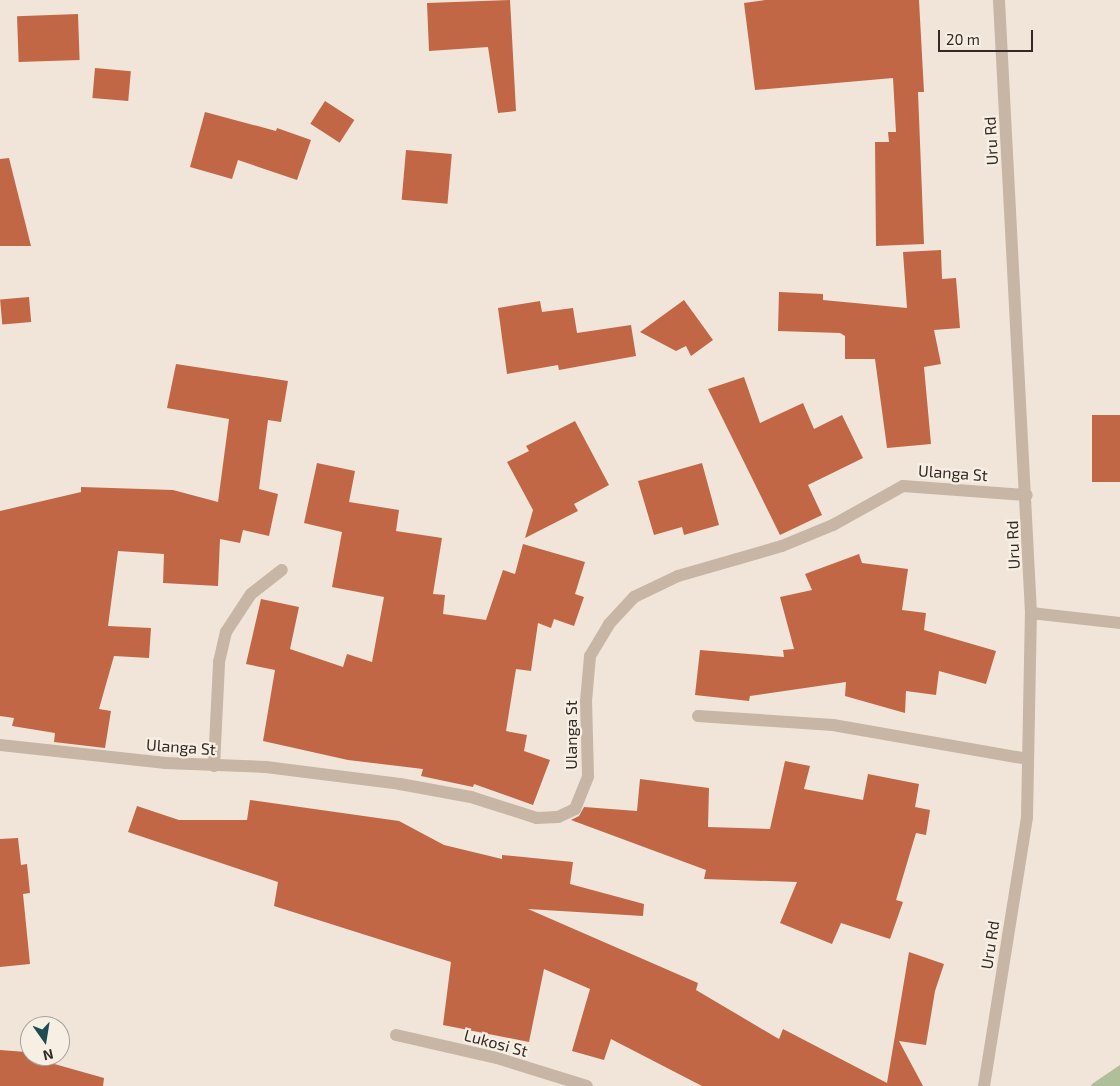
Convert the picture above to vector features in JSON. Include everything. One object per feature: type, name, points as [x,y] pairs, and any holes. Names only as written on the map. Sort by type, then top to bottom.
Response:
[{"type":"street","name":"Uru Rd","points":[[984,1086],[1026,818],[1032,613],[999,0]]},
{"type":"street","name":"Ulanga St","points":[[0,746],[214,766],[266,767],[424,787],[486,801],[537,818],[558,818],[575,809],[588,776],[586,692],[590,656],[609,624],[634,597],[678,576],[782,546],[833,524],[903,486],[1027,495]]},
{"type":"street","points":[[214,766],[219,662],[226,632],[251,594],[282,570]]},
{"type":"street","points":[[1032,613],[1120,624]]},
{"type":"street","points":[[698,716],[833,725],[1028,759]]},
{"type":"street","name":"Lukosi St","points":[[396,1034],[497,1058],[587,1086]]},
{"type":"green space","points":[[1120,1065],[1120,1086],[1091,1086],[1092,1084]]},
{"type":"building","points":[[510,0],[516,111],[498,113],[488,47],[429,51],[427,3]]},
{"type":"building","points":[[765,0],[919,0],[924,92],[918,92],[924,244],[876,246],[875,142],[889,142],[888,132],[896,132],[893,78],[755,90],[744,3]]},
{"type":"building","points":[[78,14],[80,60],[19,62],[17,16]]},
{"type":"building","points":[[95,68],[131,71],[128,101],[92,98]]},
{"type":"building","points":[[325,101],[354,120],[340,143],[310,124]]},
{"type":"building","points":[[205,112],[276,131],[277,128],[311,140],[297,180],[238,160],[232,179],[190,167]]},
{"type":"building","points":[[406,150],[452,154],[447,204],[402,200]]},
{"type":"building","points":[[9,158],[31,246],[0,246],[0,159]]},
{"type":"building","points":[[941,250],[942,279],[956,278],[960,328],[934,330],[941,364],[924,367],[931,444],[887,448],[875,359],[845,359],[845,336],[840,333],[778,331],[779,292],[823,294],[823,300],[907,308],[903,252]]},
{"type":"building","points":[[29,297],[31,322],[2,324],[0,300]]},
{"type":"building","points":[[684,300],[713,340],[691,356],[686,346],[676,351],[640,332]]},
{"type":"building","points":[[540,301],[542,312],[573,308],[577,333],[631,325],[636,356],[559,370],[558,365],[507,374],[498,308]]},
{"type":"building","points":[[176,364],[288,381],[281,422],[268,420],[259,489],[278,494],[269,536],[243,530],[240,543],[220,539],[218,586],[163,583],[164,554],[118,551],[108,626],[151,628],[149,658],[114,656],[99,709],[111,711],[105,748],[54,742],[55,733],[12,726],[14,718],[0,716],[0,511],[81,492],[81,487],[173,490],[218,502],[229,419],[167,408]]},
{"type":"building","points":[[744,377],[760,423],[803,403],[814,429],[842,415],[863,458],[808,485],[822,515],[780,535],[708,389]]},
{"type":"building","points":[[1092,415],[1120,415],[1120,482],[1092,482]]},
{"type":"building","points":[[575,421],[609,485],[574,504],[578,511],[525,538],[533,510],[507,462],[529,451],[526,446]]},
{"type":"building","points":[[317,463],[355,471],[349,502],[399,510],[396,531],[442,538],[433,594],[445,595],[443,614],[486,620],[503,570],[515,574],[523,544],[585,562],[575,594],[584,597],[574,626],[554,619],[551,628],[538,623],[531,671],[516,669],[506,731],[527,735],[524,751],[550,760],[533,805],[474,784],[473,787],[421,776],[423,769],[348,760],[263,741],[275,670],[246,664],[261,599],[299,607],[290,649],[343,667],[347,654],[372,662],[384,597],[332,587],[342,532],[304,523]]},
{"type":"building","points":[[702,463],[719,525],[684,535],[682,527],[654,535],[638,481]]},
{"type":"building","points":[[859,554],[862,563],[908,569],[902,610],[926,613],[924,630],[996,651],[986,684],[939,671],[936,695],[906,691],[905,713],[845,696],[846,682],[750,696],[749,701],[695,695],[700,650],[784,657],[783,650],[794,649],[780,597],[812,590],[805,574]]},
{"type":"building","points":[[785,761],[810,766],[804,789],[863,800],[868,774],[919,784],[915,807],[930,810],[926,835],[916,833],[896,900],[903,902],[890,939],[841,923],[832,944],[780,923],[797,882],[704,879],[706,870],[571,820],[579,816],[584,807],[637,811],[640,779],[709,788],[708,827],[770,829]]},
{"type":"building","points":[[250,800],[399,821],[444,845],[502,859],[502,855],[573,862],[570,884],[644,904],[643,916],[528,909],[698,983],[696,990],[779,1039],[783,1029],[887,1083],[909,952],[944,964],[935,991],[926,1045],[899,1041],[923,1086],[702,1086],[611,1039],[604,1060],[572,1051],[590,989],[544,969],[529,1042],[443,1025],[451,962],[274,906],[278,882],[128,832],[137,806],[179,820],[247,820]]},
{"type":"building","points":[[18,838],[21,865],[27,864],[30,893],[23,894],[30,964],[0,967],[0,839]]},
{"type":"building","points":[[0,1050],[20,1052],[20,1066],[61,1066],[104,1078],[103,1086],[0,1086]]}]
